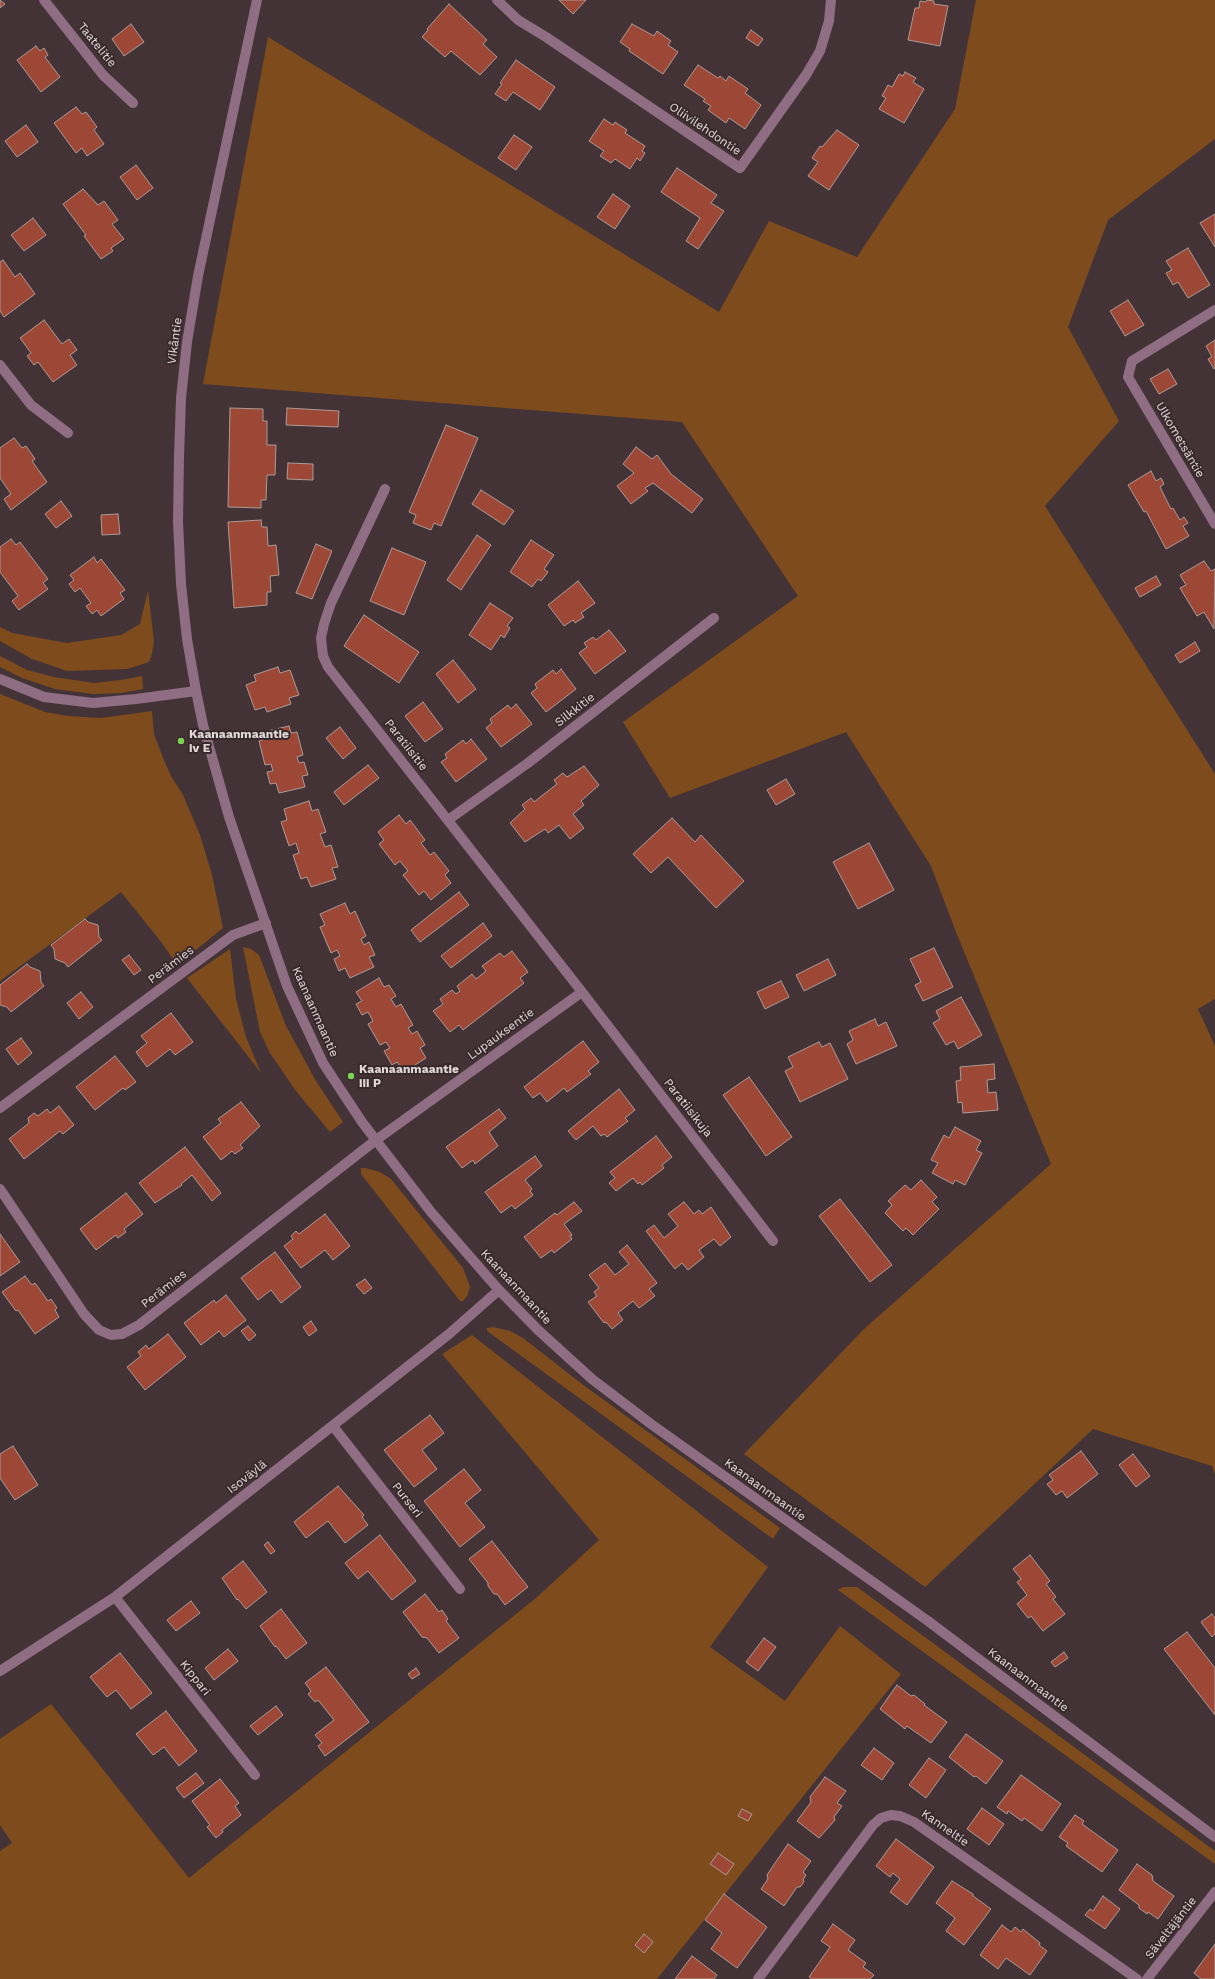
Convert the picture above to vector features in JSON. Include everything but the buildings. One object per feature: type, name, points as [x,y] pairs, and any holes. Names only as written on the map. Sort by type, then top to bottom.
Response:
[{"type":"street","name":"Taatelitie","points":[[44,0],[103,74],[133,103]]},
{"type":"street","name":"Vikåntie","points":[[196,690],[187,640],[178,522],[181,398],[187,342],[198,276],[257,0]]},
{"type":"street","name":"Oliivilehdontie","points":[[498,0],[518,20],[546,37],[740,168],[806,74],[820,51],[829,20],[831,0]]},
{"type":"street","name":"Ulkometsäntie","points":[[1215,310],[1132,361],[1129,368],[1128,377],[1215,524]]},
{"type":"street","points":[[0,365],[31,405],[68,433]]},
{"type":"street","name":"Paratiisitie","points":[[385,489],[331,603],[321,638],[323,656],[328,667],[582,992]]},
{"type":"street","name":"Silkkitie","points":[[448,820],[528,763],[714,618]]},
{"type":"street","points":[[0,680],[44,697],[93,703],[136,699],[196,690]]},
{"type":"street","name":"Kaanaanmaantie","points":[[196,690],[203,724],[229,817],[287,986],[311,1040],[337,1085],[376,1140],[431,1212],[499,1290],[538,1330],[592,1379],[650,1424],[928,1621],[1215,1837]]},
{"type":"street","name":"Perämies","points":[[0,1108],[233,935],[266,923]]},
{"type":"street","name":"Lupauksentie","points":[[376,1140],[582,992]]},
{"type":"street","name":"Paratiisikuja","points":[[582,992],[774,1241]]},
{"type":"street","name":"Perämies","points":[[0,1189],[84,1314],[99,1330],[111,1335],[122,1334],[139,1324],[376,1140]]},
{"type":"street","name":"Isoväylä","points":[[0,1671],[115,1597],[449,1334],[499,1290]]},
{"type":"street","name":"Purseri","points":[[333,1426],[460,1589]]},
{"type":"street","name":"Kippari","points":[[115,1597],[255,1775]]},
{"type":"street","name":"Kanneltie","points":[[758,1979],[873,1825],[881,1818],[891,1815],[900,1816],[914,1822],[1136,1979]]},
{"type":"street","name":"Säveltäjäntie","points":[[1147,1979],[1215,1892]]},
{"type":"shaded area","points":[[976,0],[1215,0],[1215,139],[1108,220],[1068,327],[1119,421],[1045,506],[1215,774],[1215,999],[1198,1009],[1215,1046],[1215,1474],[1212,1466],[1093,1429],[925,1587],[744,1454],[864,1329],[1051,1164],[956,932],[931,866],[846,732],[670,798],[623,722],[798,596],[682,422],[203,384],[268,37],[719,312],[769,221],[857,257],[955,109]]},
{"type":"shaded area","points":[[148,591],[154,641],[149,662],[127,669],[67,671],[32,659],[0,641],[0,627],[12,633],[67,643],[121,635],[140,624]]},
{"type":"shaded area","points":[[0,656],[27,670],[54,677],[94,683],[142,676],[143,689],[121,693],[93,694],[55,689],[22,678],[0,667]]},
{"type":"shaded area","points":[[0,694],[45,712],[68,716],[101,718],[152,711],[154,734],[163,758],[172,778],[182,793],[200,835],[212,875],[223,928],[177,965],[162,943],[121,892],[0,981]]},
{"type":"shaded area","points":[[243,947],[251,949],[259,955],[286,1026],[316,1081],[343,1122],[330,1132],[296,1091],[270,1053],[260,1032]]},
{"type":"shaded area","points":[[230,949],[236,999],[246,1037],[261,1073],[187,978]]},
{"type":"shaded area","points":[[361,1168],[380,1172],[391,1179],[463,1268],[470,1287],[467,1296],[463,1301],[460,1301],[361,1174]]},
{"type":"shaded area","points":[[493,1327],[510,1331],[523,1338],[582,1384],[780,1528],[773,1539],[487,1331],[487,1328]]},
{"type":"shaded area","points":[[472,1335],[768,1567],[710,1647],[785,1701],[840,1626],[901,1674],[657,1979],[0,1979],[0,1851],[12,1843],[0,1825],[0,1739],[51,1704],[189,1878],[536,1598],[599,1540],[442,1354]]},
{"type":"shaded area","points":[[843,1587],[857,1587],[1215,1851],[1215,1864],[838,1590]]},
{"type":"place","name":"Kaanaanmaantie iv E","points":[[181,741]]},
{"type":"place","name":"Kaanaanmaantie iii P","points":[[351,1076]]}]
